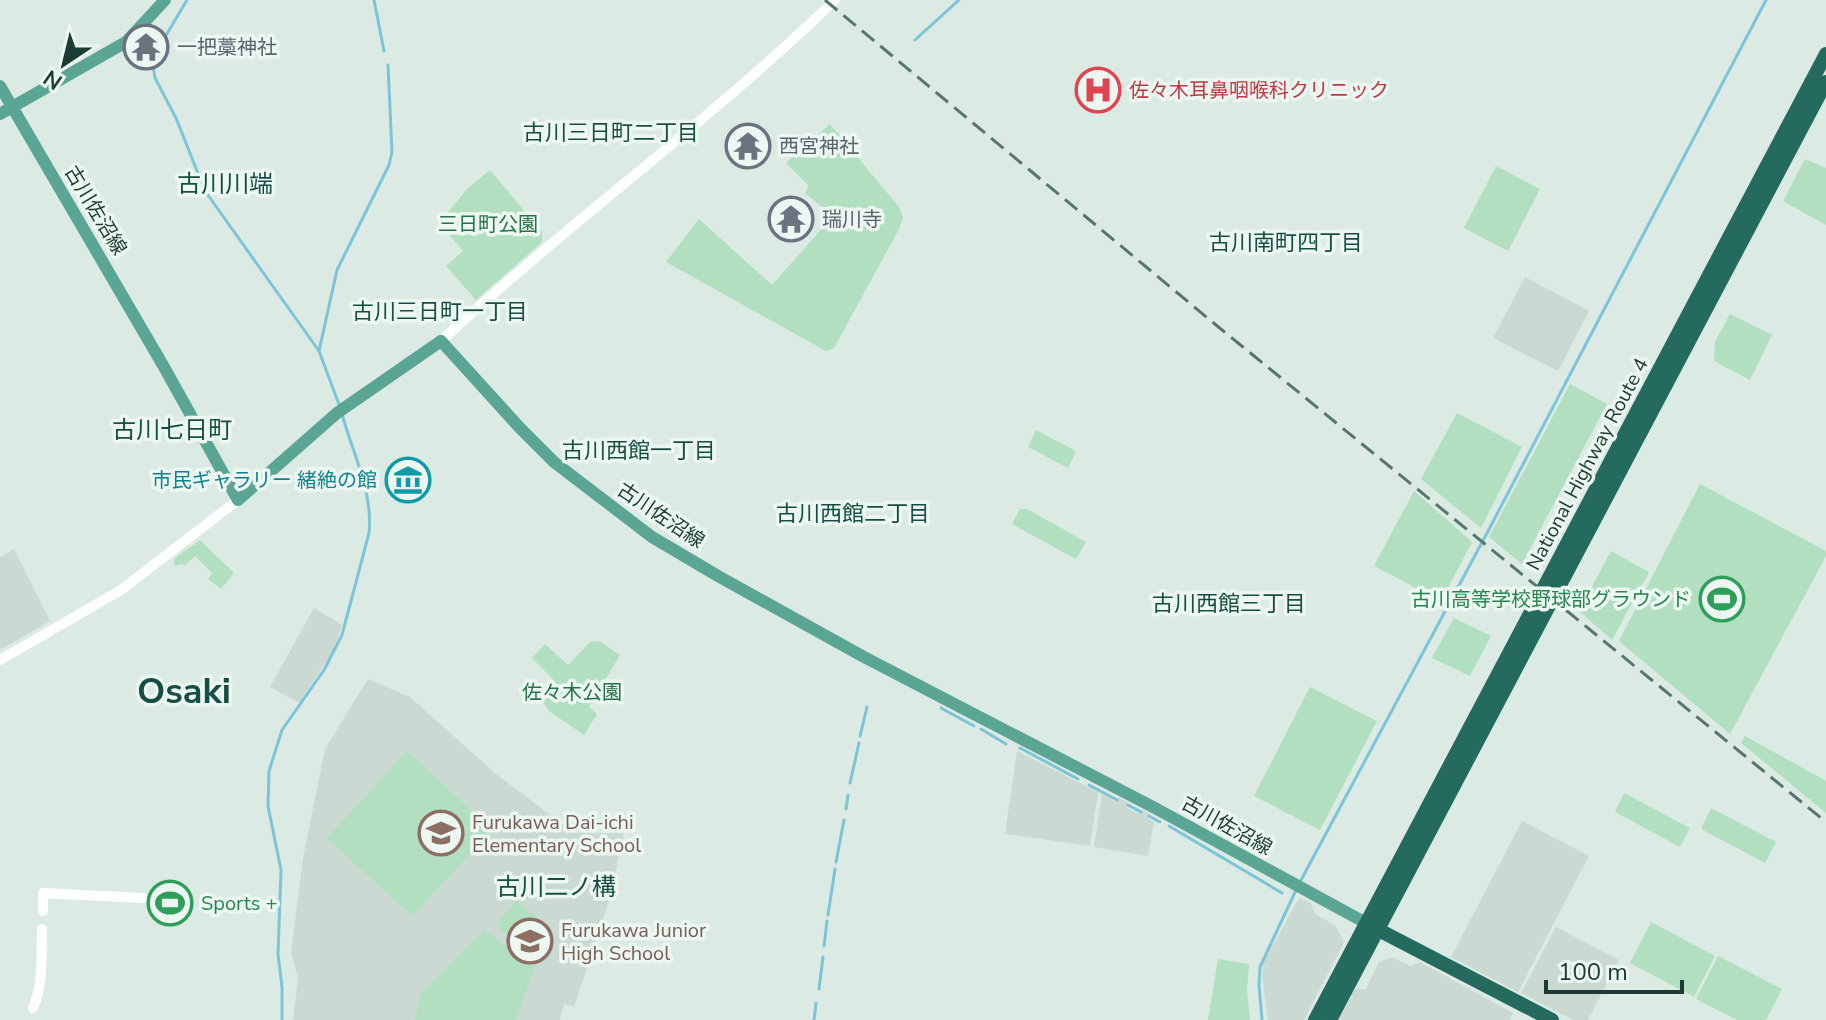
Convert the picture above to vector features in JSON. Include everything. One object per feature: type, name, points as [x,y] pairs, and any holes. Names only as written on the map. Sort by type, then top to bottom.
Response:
[{"type":"highway","name":"National Highway Route 4","points":[[1554,583],[1826,54]]},
{"type":"highway","name":"National Highway Route 4","points":[[1315,1020],[1372,926],[1541,606],[1826,82]]},
{"type":"highway","name":"National Highway Route 4","points":[[1330,1020],[1372,926]]},
{"type":"highway","points":[[1372,926],[1552,1020]]},
{"type":"main road","points":[[6,111],[126,42],[165,0]]},
{"type":"main road","name":"古川佐沼線","points":[[0,86],[6,111],[164,367],[238,500]]},
{"type":"main road","points":[[238,500],[341,410],[441,341]]},
{"type":"main road","name":"古川佐沼線","points":[[441,341],[490,397],[554,462],[652,537],[864,657],[1155,808],[1372,926]]},
{"type":"street","points":[[441,341],[557,238],[776,55],[835,0]]},
{"type":"street","points":[[0,660],[121,590],[238,500]]},
{"type":"street","points":[[43,911],[43,893],[143,898]]},
{"type":"street","points":[[33,1008],[41,980],[42,929]]},
{"type":"shaded area","points":[[1525,277],[1589,311],[1558,371],[1493,338]]},
{"type":"shaded area","points":[[14,549],[50,621],[0,650],[0,558]]},
{"type":"shaded area","points":[[314,608],[342,625],[333,651],[299,703],[270,687]]},
{"type":"shaded area","name":"Furukawa Dai-ichi Elementary School","points":[[368,679],[410,697],[496,774],[574,833],[624,833],[610,898],[574,1007],[564,1004],[560,1020],[293,1020],[298,978],[291,953],[303,858],[325,749]]},
{"type":"shaded area","points":[[1017,751],[1098,792],[1090,846],[1005,834]]},
{"type":"shaded area","points":[[1102,794],[1116,802],[1118,797],[1129,803],[1127,808],[1140,814],[1142,810],[1150,814],[1148,819],[1154,822],[1148,856],[1094,847]]},
{"type":"shaded area","points":[[1522,821],[1589,856],[1518,992],[1451,957]]},
{"type":"shaded area","points":[[1299,898],[1311,903],[1315,914],[1335,925],[1344,942],[1304,1020],[1268,1020],[1262,977],[1264,961]]},
{"type":"shaded area","points":[[1556,927],[1619,960],[1588,1020],[1573,1020],[1521,993]]},
{"type":"shaded area","points":[[1392,957],[1410,966],[1420,962],[1513,1013],[1510,1020],[1338,1020],[1355,989],[1366,989],[1379,962]]},
{"type":"green space","points":[[830,124],[899,207],[903,217],[834,348],[826,351],[666,262],[699,219],[772,285],[833,216],[805,193],[809,186],[786,163]]},
{"type":"green space","points":[[1805,159],[1826,168],[1826,225],[1783,201]]},
{"type":"green space","points":[[1496,166],[1540,189],[1508,251],[1464,228]]},
{"type":"green space","name":"三日町公園","points":[[490,170],[542,232],[542,242],[476,300],[446,266],[463,251],[439,223],[468,188]]},
{"type":"green space","points":[[1730,314],[1772,335],[1750,380],[1714,361],[1715,342]]},
{"type":"green space","points":[[1570,384],[1607,404],[1522,564],[1489,537]]},
{"type":"green space","points":[[1457,413],[1522,447],[1481,528],[1421,479]]},
{"type":"green space","points":[[1036,430],[1076,451],[1068,468],[1028,447]]},
{"type":"green space","name":"古川高等学校野球部グラウンド","points":[[1700,484],[1826,551],[1730,734],[1619,641]]},
{"type":"green space","points":[[1414,491],[1472,542],[1441,601],[1374,566]]},
{"type":"green space","points":[[1020,509],[1027,509],[1086,542],[1076,559],[1012,524]]},
{"type":"green space","points":[[200,540],[234,573],[221,589],[208,579],[212,573],[195,556],[184,566],[175,566],[174,559]]},
{"type":"green space","points":[[1611,551],[1649,572],[1612,640],[1579,611]]},
{"type":"green space","points":[[1454,618],[1491,636],[1470,676],[1432,658]]},
{"type":"green space","name":"佐々木公園","points":[[599,641],[620,655],[589,707],[597,714],[584,735],[549,711],[542,700],[553,679],[532,658],[545,644],[568,665],[590,642]]},
{"type":"green space","points":[[1310,687],[1377,721],[1320,830],[1254,796]]},
{"type":"green space","points":[[1745,736],[1826,781],[1826,813],[1741,743]]},
{"type":"green space","points":[[407,751],[492,830],[412,916],[327,838]]},
{"type":"green space","points":[[1624,793],[1690,828],[1680,847],[1615,812]]},
{"type":"green space","points":[[1711,808],[1776,842],[1765,863],[1701,829]]},
{"type":"green space","points":[[516,900],[549,928],[529,954],[496,925]]},
{"type":"green space","points":[[1651,922],[1715,956],[1694,997],[1630,963]]},
{"type":"green space","points":[[484,930],[535,967],[516,1020],[415,1020],[421,994]]},
{"type":"green space","points":[[1718,956],[1782,989],[1766,1020],[1737,1020],[1696,999]]},
{"type":"green space","points":[[1218,959],[1249,964],[1247,990],[1250,1020],[1208,1020]]},
{"type":"waterway","points":[[187,0],[152,59],[155,78],[176,118],[205,191],[319,351],[340,407]]},
{"type":"waterway","points":[[374,0],[384,51]]},
{"type":"waterway","points":[[915,40],[959,0]]},
{"type":"waterway","points":[[1300,882],[1766,0]]},
{"type":"waterway","points":[[319,351],[337,270],[389,165],[392,152],[388,65]]},
{"type":"waterway","points":[[282,1020],[278,954],[281,870],[268,806],[269,771],[282,730],[324,670],[342,635],[369,533],[365,487],[342,414]]},
{"type":"waterway","points":[[860,736],[867,707]]},
{"type":"waterway","points":[[941,708],[974,726]]},
{"type":"waterway","points":[[981,729],[1006,744]]},
{"type":"waterway","points":[[850,783],[859,743]]},
{"type":"waterway","points":[[1020,748],[1078,779]]},
{"type":"waterway","points":[[1089,785],[1117,800]]},
{"type":"waterway","points":[[846,809],[848,795]]},
{"type":"waterway","points":[[1128,805],[1141,812]]},
{"type":"waterway","points":[[1149,816],[1160,822]]},
{"type":"waterway","points":[[836,862],[844,820]]},
{"type":"waterway","points":[[1169,826],[1282,893]]},
{"type":"waterway","points":[[828,915],[835,869]]},
{"type":"waterway","points":[[1262,1020],[1260,967],[1297,888]]},
{"type":"waterway","points":[[824,946],[827,921]]},
{"type":"waterway","points":[[819,989],[823,957]]},
{"type":"waterway","points":[[814,1020],[816,1003]]},
{"type":"railway","points":[[825,0],[1216,325],[1826,822]]},
{"type":"place","name":"一把藁神社","points":[[146,47]]},
{"type":"place","name":"佐々木耳鼻咽喉科クリニック","points":[[1098,90]]},
{"type":"place","name":"西宮神社","points":[[748,146]]},
{"type":"place","name":"瑞川寺","points":[[791,219]]},
{"type":"place","name":"市民ギャラリー 緒絶の館","points":[[408,480]]},
{"type":"place","name":"古川高等学校野球部グラウンド","points":[[1722,599]]},
{"type":"place","name":"Furukawa Dai-ichi Elementary School","points":[[441,833]]},
{"type":"place","name":"Sports +","points":[[170,903]]},
{"type":"place","name":"Furukawa Junior High School","points":[[530,941]]},
{"type":"district","name":"古川三日町二丁目","points":[[611,132]]},
{"type":"district","name":"古川川端","points":[[225,184]]},
{"type":"district","name":"古川南町四丁目","points":[[1286,242]]},
{"type":"district","name":"古川三日町一丁目","points":[[440,311]]},
{"type":"district","name":"古川七日町","points":[[172,430]]},
{"type":"district","name":"古川西館一丁目","points":[[639,450]]},
{"type":"district","name":"古川西館二丁目","points":[[853,513]]},
{"type":"district","name":"古川西館三丁目","points":[[1229,603]]},
{"type":"district","name":"Osaki","points":[[184,690]]},
{"type":"district","name":"古川二ノ構","points":[[556,887]]}]
